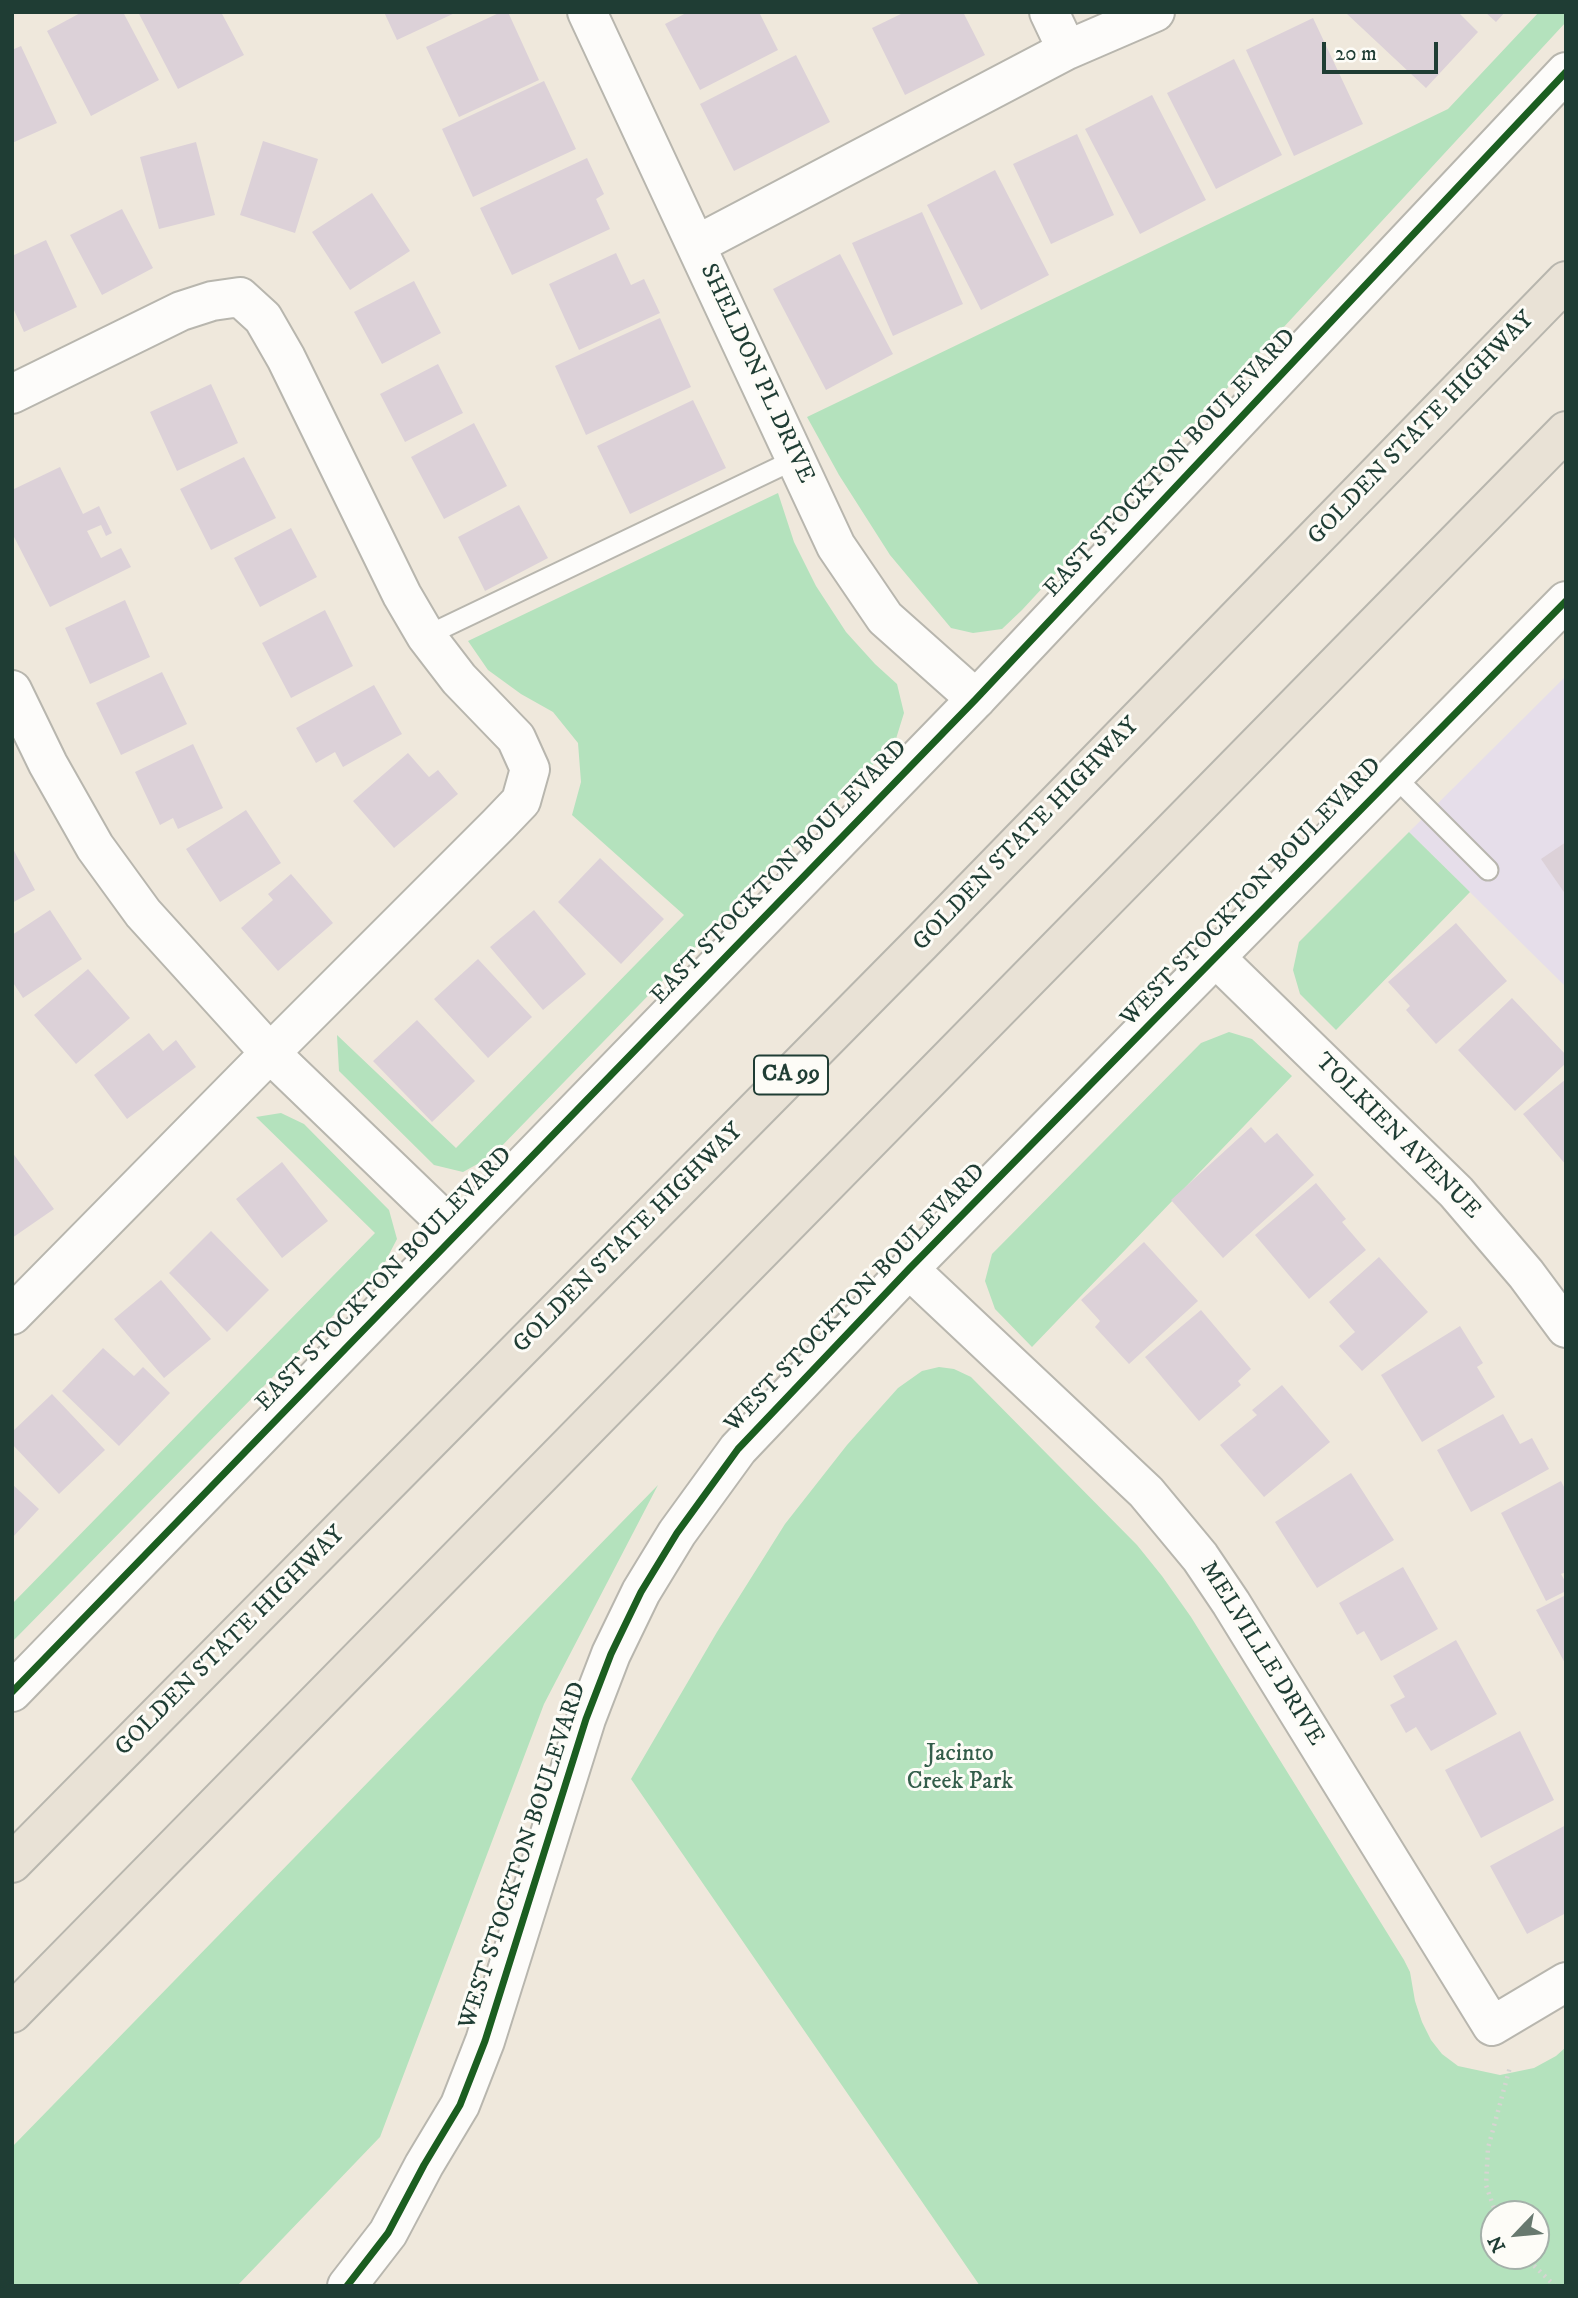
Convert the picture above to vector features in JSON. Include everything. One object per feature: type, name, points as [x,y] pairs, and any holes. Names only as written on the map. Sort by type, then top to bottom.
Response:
[{"type":"highway","name":"GOLDEN STATE HIGHWAY","points":[[12,1863],[911,953],[1566,281]]},
{"type":"highway","points":[[12,2013],[1566,431]]},
{"type":"street","name":"SHELDON PL DRIVE","points":[[587,12],[836,546],[886,618],[976,699]]},
{"type":"street","points":[[1049,12],[1067,50]]},
{"type":"street","points":[[696,245],[1067,50],[1155,12]]},
{"type":"street","name":"EAST STOCKTON BOULEVARD","points":[[12,1692],[976,699],[1566,72]]},
{"type":"street","points":[[12,394],[181,311],[212,301],[240,297],[263,318],[286,358],[402,595],[426,636],[459,679],[516,738],[530,769],[521,801],[12,1315]]},
{"type":"street","name":"WEST STOCKTON BOULEVARD","points":[[347,2286],[388,2233],[460,2105],[485,2041],[586,1719],[611,1654],[641,1592],[677,1533],[738,1449],[909,1269],[1566,601]]},
{"type":"street","points":[[12,690],[48,764],[95,847],[143,913],[270,1052],[457,1233]]},
{"type":"street","name":"TOLKIEN AVENUE","points":[[1216,958],[1456,1192],[1526,1274],[1566,1328]]},
{"type":"street","name":"MELVILLE DRIVE","points":[[909,1269],[1146,1492],[1200,1556],[1492,2026],[1566,1982]]},
{"type":"lane","points":[[426,636],[796,459]]},
{"type":"lane","points":[[1393,775],[1488,870]]},
{"type":"path","points":[[1491,2200],[1486,2185],[1488,2148],[1510,2067]]},
{"type":"path","points":[[1538,2270],[1555,2286]]},
{"type":"shaded area","points":[[1566,676],[1566,987],[1409,832]]},
{"type":"green space","points":[[1539,12],[1566,12],[1566,22],[1022,610],[1002,629],[973,633],[951,628],[890,555],[839,475],[807,417],[1448,109]]},
{"type":"green space","points":[[778,493],[794,542],[816,586],[846,632],[897,684],[904,713],[895,742],[492,1156],[463,1172],[434,1165],[339,1071],[337,1035],[456,1148],[684,915],[572,815],[581,782],[578,743],[553,712],[521,694],[488,670],[468,641]]},
{"type":"green space","points":[[1409,832],[1470,892],[1336,1030],[1300,994],[1293,970],[1299,942]]},
{"type":"green space","points":[[1229,1032],[1252,1039],[1292,1076],[1032,1347],[995,1309],[985,1281],[992,1254],[1201,1043]]},
{"type":"green space","points":[[281,1113],[304,1124],[389,1210],[397,1239],[384,1264],[12,1642],[12,1604],[375,1233],[256,1117]]},
{"type":"green space","name":"Jacinto Creek Park","points":[[939,1367],[954,1369],[971,1377],[1137,1545],[1191,1617],[1404,1960],[1410,1972],[1422,2022],[1442,2054],[1458,2066],[1500,2075],[1534,2068],[1566,2047],[1566,2286],[980,2286],[631,1779],[717,1632],[785,1524],[847,1445],[898,1388],[922,1371]]},
{"type":"green space","points":[[658,1485],[544,1704],[380,2137],[237,2286],[12,2286],[12,2147]]},
{"type":"building","points":[[82,12],[123,12],[159,80],[91,116],[47,31]]},
{"type":"building","points":[[138,12],[221,12],[244,55],[178,89]]},
{"type":"building","points":[[384,12],[457,12],[397,40]]},
{"type":"building","points":[[501,12],[508,12],[539,80],[459,117],[426,47]]},
{"type":"building","points":[[688,12],[759,12],[778,50],[700,90],[665,24]]},
{"type":"building","points":[[905,12],[963,12],[985,55],[905,95],[872,28]]},
{"type":"building","points":[[1458,12],[1478,32],[1426,88],[1347,14]]},
{"type":"building","points":[[1485,12],[1505,12],[1496,22]]},
{"type":"building","points":[[1313,18],[1363,124],[1294,156],[1246,50]]},
{"type":"building","points":[[21,46],[57,123],[12,143],[12,50]]},
{"type":"building","points":[[796,55],[830,122],[734,171],[700,104]]},
{"type":"building","points":[[1234,59],[1282,155],[1216,189],[1167,93]]},
{"type":"building","points":[[544,81],[576,149],[473,197],[442,129]]},
{"type":"building","points":[[1152,95],[1206,200],[1140,234],[1085,129]]},
{"type":"building","points":[[1077,134],[1114,215],[1051,244],[1013,164]]},
{"type":"building","points":[[263,141],[318,159],[295,233],[240,215]]},
{"type":"building","points":[[196,142],[215,215],[159,229],[140,157]]},
{"type":"building","points":[[587,158],[604,194],[596,199],[610,229],[512,275],[480,208]]},
{"type":"building","points":[[995,170],[1049,275],[981,310],[927,205]]},
{"type":"building","points":[[372,193],[410,251],[350,290],[312,232]]},
{"type":"building","points":[[122,209],[153,268],[102,295],[70,235]]},
{"type":"building","points":[[922,212],[963,304],[893,336],[852,243]]},
{"type":"building","points":[[46,240],[77,307],[24,332],[12,306],[12,256]]},
{"type":"building","points":[[616,253],[631,285],[644,279],[660,313],[579,350],[549,284]]},
{"type":"building","points":[[840,254],[893,354],[826,390],[773,289]]},
{"type":"building","points":[[414,281],[441,333],[382,364],[354,312]]},
{"type":"building","points":[[660,318],[691,387],[586,435],[555,366]]},
{"type":"building","points":[[438,364],[463,413],[405,442],[380,394]]},
{"type":"building","points":[[211,384],[238,443],[177,471],[150,412]]},
{"type":"building","points":[[693,400],[726,468],[630,514],[597,446]]},
{"type":"building","points":[[474,423],[507,486],[444,519],[411,457]]},
{"type":"building","points":[[244,457],[276,518],[211,550],[180,489]]},
{"type":"building","points":[[60,467],[83,514],[99,506],[112,533],[106,536],[101,525],[87,531],[101,558],[121,548],[131,567],[50,607],[12,533],[12,490]]},
{"type":"building","points":[[519,505],[548,558],[485,591],[458,537]]},
{"type":"building","points":[[291,528],[317,577],[260,607],[234,558]]},
{"type":"building","points":[[125,600],[150,657],[90,684],[65,628]]},
{"type":"building","points":[[325,610],[353,666],[291,698],[262,643]]},
{"type":"building","points":[[162,672],[187,724],[121,755],[96,703]]},
{"type":"building","points":[[374,685],[402,734],[343,767],[335,752],[316,763],[296,728]]},
{"type":"building","points":[[193,744],[223,808],[178,829],[173,818],[160,825],[135,772]]},
{"type":"building","points":[[408,753],[429,777],[438,770],[458,794],[394,848],[353,801]]},
{"type":"building","points":[[246,810],[281,863],[220,902],[186,849]]},
{"type":"building","points":[[1566,842],[1566,895],[1541,859]]},
{"type":"building","points":[[12,847],[35,890],[12,903]]},
{"type":"building","points":[[600,858],[664,919],[621,964],[558,902]]},
{"type":"building","points":[[291,874],[333,923],[278,971],[241,928],[273,900],[268,894]]},
{"type":"building","points":[[50,910],[82,959],[23,998],[12,981],[12,935]]},
{"type":"building","points":[[534,910],[586,974],[543,1010],[490,947]]},
{"type":"building","points":[[1456,923],[1507,981],[1436,1044],[1406,1010],[1410,1006],[1388,982]]},
{"type":"building","points":[[478,959],[532,1017],[488,1058],[434,999]]},
{"type":"building","points":[[88,969],[130,1018],[76,1064],[34,1015]]},
{"type":"building","points":[[1512,998],[1566,1055],[1566,1063],[1515,1111],[1458,1050]]},
{"type":"building","points":[[417,1020],[475,1081],[432,1122],[373,1061]]},
{"type":"building","points":[[149,1033],[163,1051],[176,1040],[196,1067],[127,1119],[94,1075]]},
{"type":"building","points":[[1566,1079],[1566,1165],[1523,1114]]},
{"type":"building","points":[[1251,1127],[1265,1143],[1277,1133],[1314,1175],[1223,1258],[1171,1200]]},
{"type":"building","points":[[12,1152],[54,1209],[12,1238]]},
{"type":"building","points":[[282,1162],[328,1221],[282,1258],[236,1199]]},
{"type":"building","points":[[1316,1183],[1346,1219],[1342,1222],[1366,1250],[1309,1299],[1255,1235]]},
{"type":"building","points":[[211,1231],[269,1290],[227,1332],[169,1273]]},
{"type":"building","points":[[1144,1242],[1198,1301],[1129,1364],[1095,1327],[1100,1321],[1081,1300]]},
{"type":"building","points":[[1379,1257],[1428,1312],[1362,1371],[1339,1346],[1355,1332],[1329,1302]]},
{"type":"building","points":[[161,1280],[211,1339],[164,1378],[114,1319]]},
{"type":"building","points":[[1201,1310],[1251,1369],[1238,1381],[1241,1385],[1199,1421],[1145,1357]]},
{"type":"building","points":[[1460,1326],[1483,1363],[1477,1367],[1495,1397],[1422,1442],[1381,1375]]},
{"type":"building","points":[[103,1348],[134,1376],[143,1367],[170,1393],[119,1446],[62,1391]]},
{"type":"building","points":[[1282,1385],[1330,1442],[1264,1497],[1220,1445],[1257,1415],[1252,1410]]},
{"type":"building","points":[[52,1394],[105,1450],[59,1494],[12,1444],[12,1432]]},
{"type":"building","points":[[1503,1414],[1520,1444],[1532,1438],[1549,1469],[1471,1512],[1437,1450]]},
{"type":"building","points":[[1351,1473],[1394,1540],[1317,1588],[1275,1522]]},
{"type":"building","points":[[1561,1481],[1566,1491],[1566,1572],[1561,1574],[1566,1583],[1566,1591],[1546,1601],[1501,1513]]},
{"type":"building","points":[[12,1484],[39,1509],[12,1538]]},
{"type":"building","points":[[1403,1567],[1438,1629],[1381,1661],[1364,1631],[1357,1635],[1339,1603]]},
{"type":"building","points":[[1566,1595],[1566,1665],[1536,1610]]},
{"type":"building","points":[[1456,1640],[1497,1714],[1431,1751],[1416,1727],[1406,1733],[1390,1705],[1405,1697],[1393,1676]]},
{"type":"building","points":[[1520,1731],[1554,1800],[1481,1838],[1445,1770]]},
{"type":"building","points":[[1566,1825],[1566,1913],[1527,1934],[1490,1866]]},
{"type":"cycle path","points":[[12,1692],[976,699],[1566,72]]},
{"type":"cycle path","points":[[347,2286],[388,2233],[460,2105],[485,2041],[586,1719],[611,1654],[641,1592],[677,1533],[738,1449],[909,1269],[1566,601]]}]
